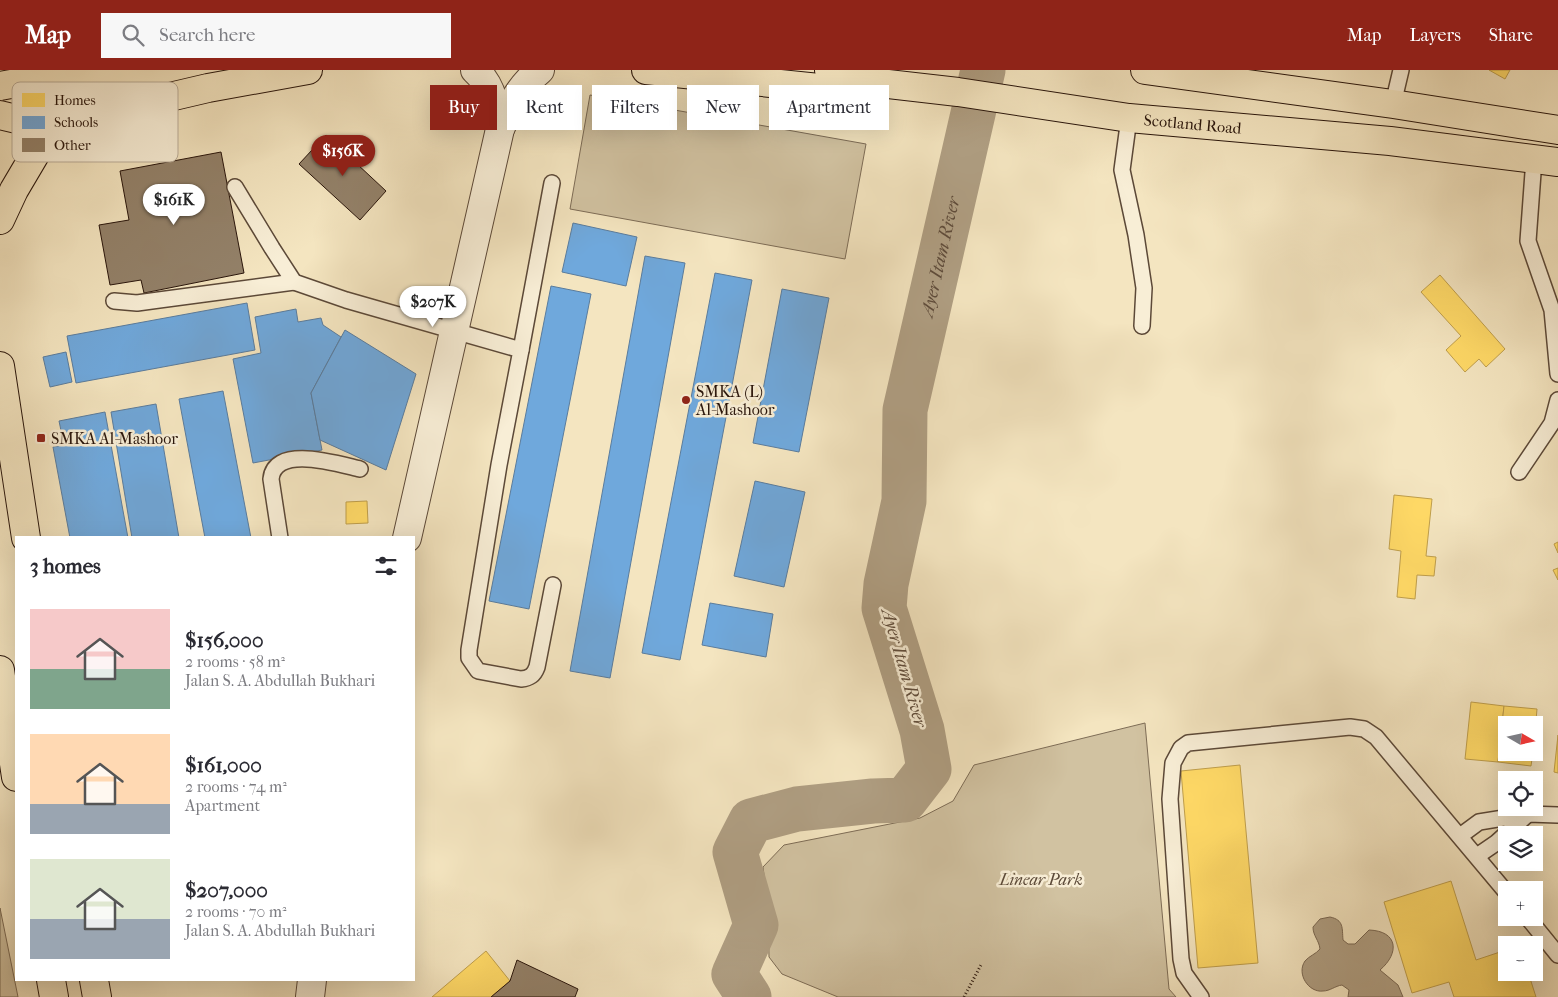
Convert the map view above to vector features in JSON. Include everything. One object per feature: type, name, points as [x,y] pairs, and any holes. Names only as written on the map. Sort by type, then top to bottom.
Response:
[{"type":"main road","points":[[62,70],[66,82]]},
{"type":"main road","points":[[22,82],[88,70]]},
{"type":"main road","points":[[178,94],[308,70]]},
{"type":"main road","points":[[646,70],[819,88],[837,74]]},
{"type":"main road","points":[[1145,70],[1393,104],[1558,130]]},
{"type":"main road","name":"Scotland Road","points":[[837,74],[1129,118],[1390,141],[1546,160]]},
{"type":"main road","points":[[0,220],[14,190],[31,162]]},
{"type":"main road","points":[[0,366],[26,536]]},
{"type":"main road","points":[[0,670],[15,770]]},
{"type":"main road","points":[[51,981],[54,997]]},
{"type":"main road","points":[[94,981],[96,997]]},
{"type":"street","points":[[474,70],[484,79],[488,88],[500,129]]},
{"type":"street","points":[[407,536],[500,129],[516,96],[530,78],[540,70]]},
{"type":"street","points":[[310,997],[312,981]]},
{"type":"lane","points":[[1393,104],[1402,70]]},
{"type":"lane","points":[[1129,118],[1122,170],[1136,236],[1144,288],[1142,326]]},
{"type":"lane","points":[[1546,160],[1528,240],[1552,310],[1558,374]]},
{"type":"lane","points":[[552,183],[499,466],[469,650],[469,658],[478,671],[522,679],[529,678],[534,674],[553,585]]},
{"type":"lane","points":[[235,186],[294,282]]},
{"type":"lane","points":[[114,301],[137,303],[294,282],[346,300],[521,350]]},
{"type":"lane","points":[[1519,472],[1552,423],[1558,400]]},
{"type":"lane","points":[[280,536],[271,479],[272,471],[276,465],[282,462],[308,458],[360,469]]},
{"type":"lane","points":[[1200,997],[1184,973],[1181,959],[1170,799],[1173,763],[1181,748],[1188,744],[1350,727],[1364,729],[1376,737],[1498,882]]},
{"type":"lane","points":[[1543,814],[1558,815]]},
{"type":"lane","points":[[1460,836],[1479,822],[1516,816]]},
{"type":"lane","points":[[1477,856],[1496,843],[1526,816]]},
{"type":"lane","points":[[1534,926],[1558,955]]},
{"type":"path","points":[[964,997],[982,962]]},
{"type":"green space","points":[[590,95],[592,95],[592,130],[677,130],[677,110],[687,112],[687,130],[759,130],[759,125],[769,127],[769,130],[787,130],[866,144],[845,259],[570,209]]},
{"type":"green space","name":"Linear Park","points":[[1145,723],[1169,989],[1176,997],[838,997],[782,974],[769,957],[768,906],[763,867],[784,845],[920,818],[953,801],[974,765]]},
{"type":"green space","points":[[0,908],[18,997],[0,997]]},
{"type":"shaded area","points":[[1330,917],[1340,922],[1343,940],[1348,944],[1355,944],[1369,930],[1386,934],[1393,944],[1393,950],[1391,957],[1380,970],[1398,985],[1403,997],[1348,997],[1349,990],[1342,985],[1318,991],[1305,982],[1302,971],[1305,961],[1320,949],[1313,927],[1320,919]]},
{"type":"building: Homes","points":[[1489,70],[1510,70],[1505,79]]},
{"type":"building: Homes","points":[[1440,275],[1505,349],[1486,367],[1479,359],[1465,372],[1446,350],[1461,336],[1421,292]]},
{"type":"building: Homes","points":[[1394,495],[1432,499],[1426,556],[1436,557],[1434,576],[1417,575],[1415,599],[1397,597],[1401,551],[1389,549]]},
{"type":"building: Homes","points":[[367,501],[368,523],[346,524],[346,502]]},
{"type":"building: Homes","points":[[1558,542],[1558,553],[1554,544]]},
{"type":"building: Homes","points":[[1558,568],[1558,580],[1553,570]]},
{"type":"building: Homes","points":[[1471,702],[1504,706],[1503,716],[1498,716],[1498,762],[1465,759]]},
{"type":"building: Homes","points":[[1504,706],[1537,709],[1536,716],[1503,716]]},
{"type":"building: Homes","points":[[1558,735],[1558,773],[1554,772]]},
{"type":"building: Homes","points":[[1498,761],[1532,761],[1531,766]]},
{"type":"building: Homes","points":[[1240,765],[1258,963],[1198,968],[1181,771]]},
{"type":"building: Homes","points":[[1451,881],[1476,960],[1498,953],[1498,981],[1531,981],[1536,997],[1454,997],[1449,982],[1412,993],[1384,902]]},
{"type":"building: Homes","points":[[486,951],[510,981],[491,997],[432,997]]},
{"type":"building: Schools","points":[[573,223],[637,237],[626,286],[562,272]]},
{"type":"building: Schools","points":[[645,256],[685,263],[610,678],[570,671]]},
{"type":"building: Schools","points":[[715,273],[752,280],[680,660],[642,653]]},
{"type":"building: Schools","points":[[551,286],[591,294],[529,609],[489,601]]},
{"type":"building: Schools","points":[[782,289],[829,298],[799,452],[753,443]]},
{"type":"building: Schools","points":[[247,303],[255,350],[76,383],[67,336]]},
{"type":"building: Schools","points":[[296,309],[298,322],[321,318],[323,325],[341,337],[311,393],[322,450],[253,463],[233,359],[261,353],[255,317]]},
{"type":"building: Schools","points":[[345,330],[416,374],[386,470],[320,440],[311,393]]},
{"type":"building: Schools","points":[[66,352],[72,382],[50,387],[43,357]]},
{"type":"building: Schools","points":[[223,391],[251,536],[205,536],[179,399]]},
{"type":"building: Schools","points":[[156,404],[179,536],[132,536],[111,412]]},
{"type":"building: Schools","points":[[105,412],[128,536],[70,536],[53,447],[64,445],[59,421]]},
{"type":"building: Schools","points":[[755,481],[805,492],[784,587],[734,576]]},
{"type":"building: Schools","points":[[710,603],[773,614],[766,657],[702,645]]},
{"type":"building: Other","points":[[326,135],[386,191],[360,220],[299,164]]},
{"type":"building: Other","points":[[221,152],[244,273],[144,293],[141,280],[110,285],[99,225],[129,220],[120,171],[168,162],[178,162],[178,160]]},
{"type":"building: Other","points":[[517,960],[578,989],[575,997],[491,997],[510,981]]},
{"type":"waterway","name":"Ayer Itam River","points":[[749,997],[734,974],[756,925],[735,852],[751,821],[797,809],[873,801],[905,800],[929,769],[922,730],[884,608],[886,584],[904,501],[905,410],[983,70]]},
{"type":"place","name":"SMKA (L) Al-Mashoor","points":[[686,400]]},
{"type":"place","name":"SMKA Al-Mashoor","points":[[41,438]]}]
